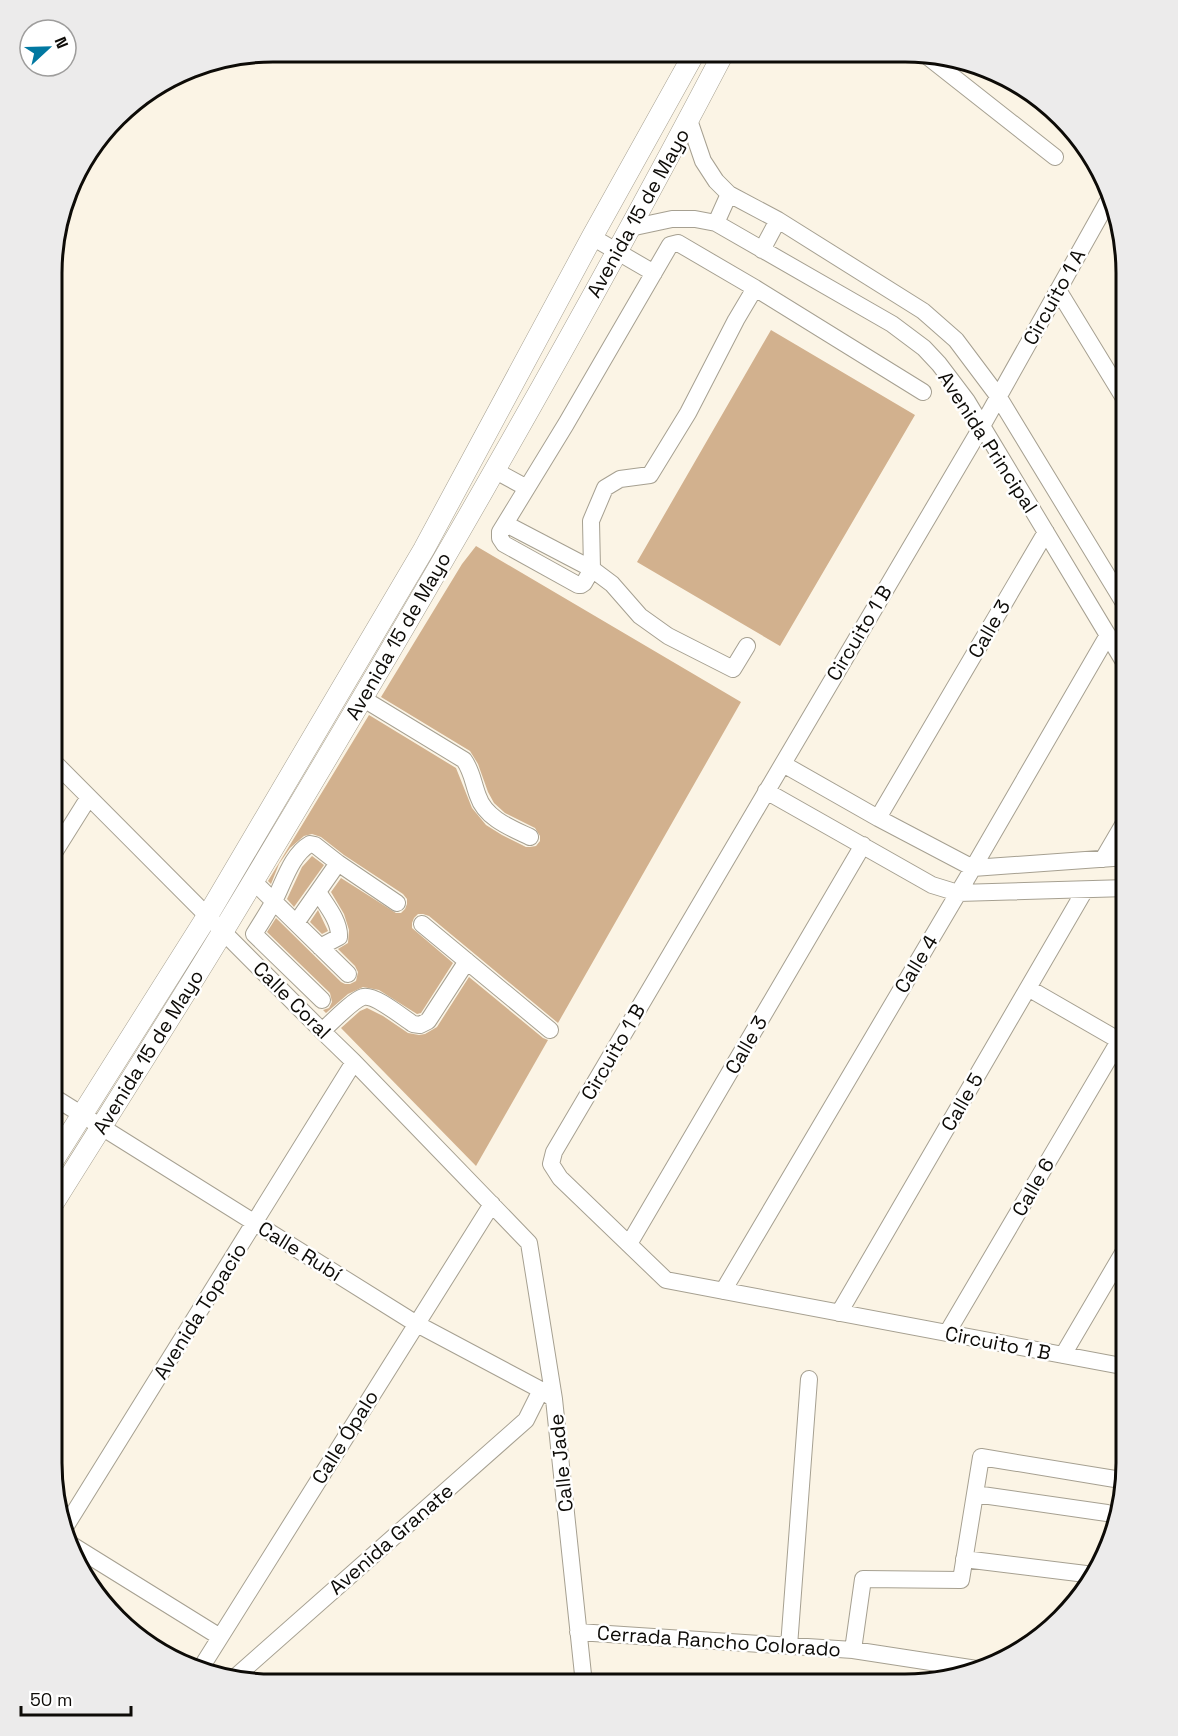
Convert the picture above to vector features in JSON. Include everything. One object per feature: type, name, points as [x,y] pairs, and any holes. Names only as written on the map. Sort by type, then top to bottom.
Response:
[{"type":"main road","name":"Avenida 15 de Mayo","points":[[62,1147],[208,915],[424,549],[592,237],[689,62]]},
{"type":"main road","name":"Avenida 15 de Mayo","points":[[62,1190],[223,931],[444,558],[617,252],[719,62]]},
{"type":"main road","points":[[424,549],[444,558]]},
{"type":"street","points":[[937,64],[1056,157]]},
{"type":"street","name":"Avenida Principal","points":[[689,120],[703,161],[716,181],[729,194],[778,220],[923,312],[956,340],[998,396],[1117,591]]},
{"type":"street","points":[[716,223],[729,194]]},
{"type":"street","name":"Circuito 1 A","points":[[998,396],[1105,206]]},
{"type":"street","name":"Avenida Principal","points":[[630,228],[672,219],[695,219],[716,223],[892,324],[924,348],[967,401],[1117,650]]},
{"type":"street","points":[[762,250],[778,220]]},
{"type":"street","points":[[592,237],[654,273]]},
{"type":"street","points":[[755,288],[693,404],[650,475],[620,478],[605,488],[591,520],[592,569],[584,583],[578,585],[504,544],[500,538],[500,532],[670,245],[678,243],[755,288],[923,392]]},
{"type":"street","points":[[1058,290],[1117,386]]},
{"type":"street","name":"Circuito 1 B","points":[[998,396],[554,1152],[552,1164],[560,1178],[666,1280],[1116,1365]]},
{"type":"street","points":[[494,470],[527,488]]},
{"type":"street","name":"Calle 3","points":[[878,818],[1046,532]]},
{"type":"street","points":[[592,569],[612,584],[640,616],[668,636],[733,669],[747,646]]},
{"type":"street","name":"Calle 4","points":[[723,1291],[1108,635]]},
{"type":"street","points":[[362,698],[464,760],[470,768],[479,800],[488,813],[511,829],[530,837]]},
{"type":"street","points":[[783,764],[973,868],[1117,858]]},
{"type":"street","name":"Calle Coral","points":[[62,770],[354,1062],[529,1243]]},
{"type":"street","points":[[766,791],[932,885],[958,893],[1116,889]]},
{"type":"street","points":[[62,840],[89,797]]},
{"type":"street","points":[[1103,859],[1117,836]]},
{"type":"street","points":[[322,1000],[254,934],[291,865],[305,847],[310,844],[315,845],[397,903]]},
{"type":"street","name":"Calle 3","points":[[629,1244],[863,845]]},
{"type":"street","points":[[270,851],[291,865]]},
{"type":"street","points":[[296,923],[338,863]]},
{"type":"street","points":[[253,881],[348,974]]},
{"type":"street","name":"Calle 5","points":[[839,1313],[1085,890]]},
{"type":"street","points":[[318,892],[337,922],[339,930],[339,937],[320,947]]},
{"type":"street","points":[[422,924],[550,1030]]},
{"type":"street","points":[[322,1031],[364,997],[374,999],[413,1024],[420,1025],[428,1021],[467,962]]},
{"type":"street","points":[[1028,988],[1116,1039]]},
{"type":"street","name":"Calle 6","points":[[947,1333],[1116,1054]]},
{"type":"street","name":"Avenida Topacio","points":[[70,1520],[354,1062]]},
{"type":"street","name":"Calle Rubí","points":[[62,1102],[416,1323],[548,1394]]},
{"type":"street","name":"Calle Ópalo","points":[[204,1663],[492,1204]]},
{"type":"street","name":"Calle Jade","points":[[529,1243],[583,1674]]},
{"type":"street","points":[[1062,1355],[1116,1264]]},
{"type":"street","points":[[789,1646],[809,1379]]},
{"type":"street","name":"Avenida Granate","points":[[241,1672],[526,1420],[548,1394]]},
{"type":"street","points":[[1085,1574],[964,1559],[981,1456],[1116,1479]]},
{"type":"street","points":[[975,1494],[1107,1513]]},
{"type":"street","points":[[80,1550],[220,1636]]},
{"type":"street","name":"Cerrada Rancho Colorado","points":[[578,1632],[853,1650],[863,1579],[961,1580],[964,1559]]},
{"type":"street","points":[[853,1650],[961,1667]]},
{"type":"building","points":[[771,330],[915,415],[780,646],[637,562]]},
{"type":"building","points":[[476,546],[741,702],[558,1023],[429,916],[423,914],[418,914],[414,918],[412,928],[453,963],[421,1013],[417,1014],[379,990],[363,987],[348,994],[326,1013],[323,1010],[329,1008],[332,1002],[330,993],[267,932],[276,918],[341,982],[350,984],[356,981],[358,972],[338,949],[348,943],[349,930],[344,914],[331,892],[341,878],[396,913],[401,913],[405,909],[407,899],[321,837],[312,834],[304,836],[290,848],[279,864],[271,884],[268,881],[369,715],[456,768],[472,808],[486,825],[526,847],[536,846],[540,841],[535,828],[505,813],[494,803],[478,764],[470,751],[381,697],[462,564]]},
{"type":"building","points":[[312,856],[324,865],[294,907],[287,899],[302,867]]},
{"type":"building","points":[[318,910],[328,931],[322,934],[310,922]]},
{"type":"building","points":[[469,977],[548,1040],[476,1166],[341,1028],[360,1011],[367,1008],[408,1033],[425,1034],[437,1027]]}]
